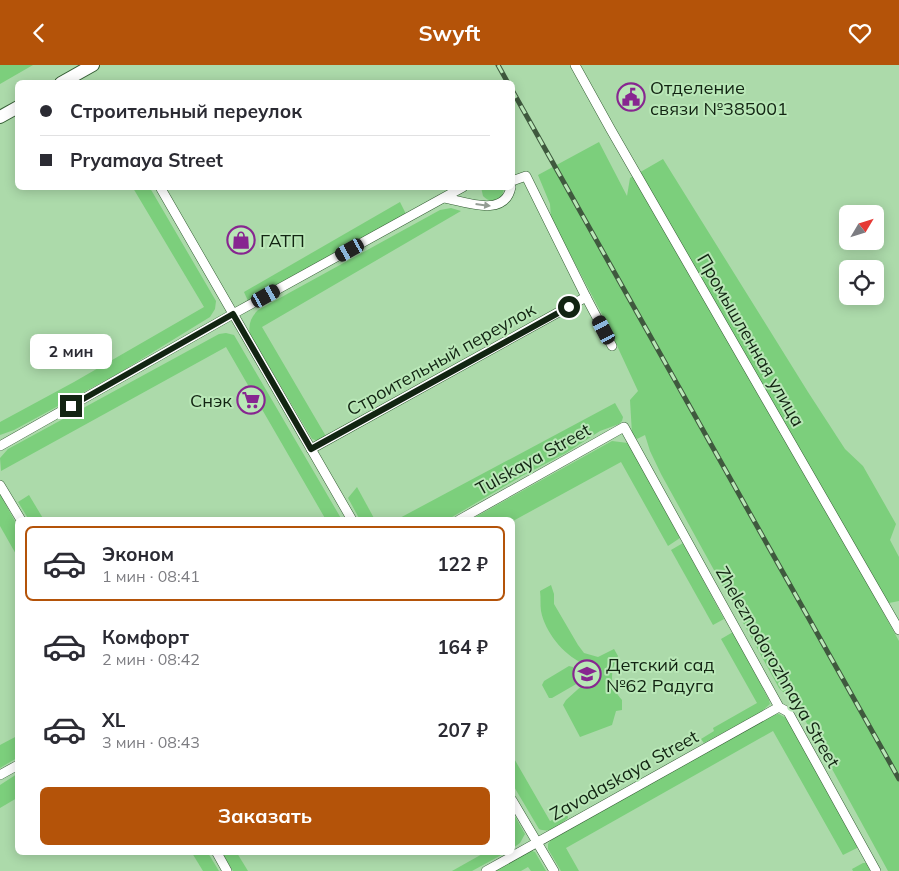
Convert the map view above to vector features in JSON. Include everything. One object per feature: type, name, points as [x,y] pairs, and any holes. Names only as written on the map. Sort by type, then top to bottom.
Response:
[{"type":"street","points":[[66,80],[93,65]]},
{"type":"street","name":"Промышленная улица","points":[[576,65],[610,128],[899,630]]},
{"type":"street","points":[[0,117],[15,109]]},
{"type":"street","points":[[515,180],[526,176],[612,346]]},
{"type":"street","points":[[162,190],[350,517]]},
{"type":"street","points":[[0,446],[233,314],[458,190]]},
{"type":"street","points":[[445,198],[488,207],[499,205],[508,196],[510,190]]},
{"type":"street","name":"Строительный переулок","points":[[311,449],[586,297]]},
{"type":"street","name":"Tulskaya Street","points":[[463,517],[624,427]]},
{"type":"street","name":"Zheleznodorozhnaya Street","points":[[624,427],[779,707],[788,711],[876,871]]},
{"type":"street","points":[[0,485],[18,517]]},
{"type":"street","name":"Zavodaskaya Street","points":[[515,855],[779,707]]},
{"type":"street","points":[[0,775],[15,767]]},
{"type":"street","points":[[515,804],[554,871]]},
{"type":"street","points":[[218,855],[227,871]]},
{"type":"street","name":"Zavodaskaya Street","points":[[486,871],[514,855]]},
{"type":"green space","points":[[0,65],[33,65],[0,84]]},
{"type":"green space","points":[[599,142],[627,196],[630,178],[663,159],[845,449],[863,466],[896,524],[890,540],[899,557],[899,601],[879,605],[899,641],[899,871],[888,871],[796,705],[779,688],[661,474],[645,435],[637,439],[632,434],[630,400],[638,391],[606,322],[551,218],[550,204],[538,175]]},
{"type":"green space","points":[[134,190],[151,190],[216,301],[215,309],[210,317],[119,373],[14,430],[0,435],[0,422],[204,307]]},
{"type":"green space","points":[[482,190],[504,190],[501,196],[493,201],[483,196]]},
{"type":"green space","points":[[400,202],[406,214],[248,301],[244,292]]},
{"type":"green space","points":[[451,208],[461,211],[262,327],[327,438],[318,441],[312,439],[250,334],[249,327],[252,318],[258,310],[440,210]]},
{"type":"green space","points":[[219,334],[234,335],[340,517],[324,517],[226,347],[1,471],[0,458],[8,449]]},
{"type":"green space","points":[[615,403],[623,417],[619,424],[600,431],[566,453],[522,476],[452,517],[402,517]]},
{"type":"green space","points":[[612,441],[628,443],[680,538],[668,546],[621,462],[515,520],[515,517],[475,517]]},
{"type":"green space","points":[[357,487],[373,517],[358,517],[348,498]]},
{"type":"green space","points":[[0,494],[15,521],[15,552],[0,526]]},
{"type":"green space","points":[[29,495],[42,517],[27,517],[18,502]]},
{"type":"green space","points":[[683,543],[724,619],[713,625],[671,550]]},
{"type":"green space","points":[[551,585],[554,594],[554,604],[584,653],[598,657],[614,649],[618,656],[613,668],[612,678],[615,689],[622,700],[622,710],[616,711],[612,725],[580,737],[563,705],[587,681],[582,663],[562,648],[546,627],[543,619],[540,591]]},
{"type":"green space","points":[[733,632],[770,704],[761,712],[704,743],[701,739],[714,731],[713,728],[757,703],[721,639]]},
{"type":"green space","points":[[569,666],[573,667],[580,679],[578,683],[549,698],[542,685],[544,681]]},
{"type":"green space","points":[[779,714],[788,719],[858,844],[857,848],[843,855],[773,731],[566,848],[579,871],[561,871],[548,849],[548,844],[551,840],[772,715]]},
{"type":"green space","points":[[15,737],[15,759],[0,768],[0,745]]},
{"type":"green space","points":[[515,760],[550,821],[567,812],[568,818],[555,828],[551,830],[539,829],[515,788]]},
{"type":"green space","points":[[15,775],[15,799],[0,808],[0,785]]},
{"type":"green space","points":[[515,816],[525,834],[520,843],[515,847]]},
{"type":"green space","points":[[528,852],[535,852],[546,871],[531,871],[528,867],[521,871],[493,871]]},
{"type":"green space","points":[[193,855],[209,855],[219,871],[203,871]]},
{"type":"green space","points":[[223,855],[238,855],[248,871],[233,871]]},
{"type":"green space","points":[[480,855],[501,855],[472,871],[452,871]]},
{"type":"green space","points":[[866,863],[870,871],[853,871],[852,869]]},
{"type":"railway","points":[[498,65],[506,80]]},
{"type":"railway","points":[[515,95],[899,779]]},
{"type":"place","name":"Отделение связи №385001","points":[[631,97]]},
{"type":"place","name":"ГАТП","points":[[241,240]]},
{"type":"place","name":"Снэк","points":[[251,400]]},
{"type":"place","name":"Детский сад №62 Радуга","points":[[587,674]]},
{"type":"route","points":[[71,406],[233,314],[311,449],[569,307]]}]
